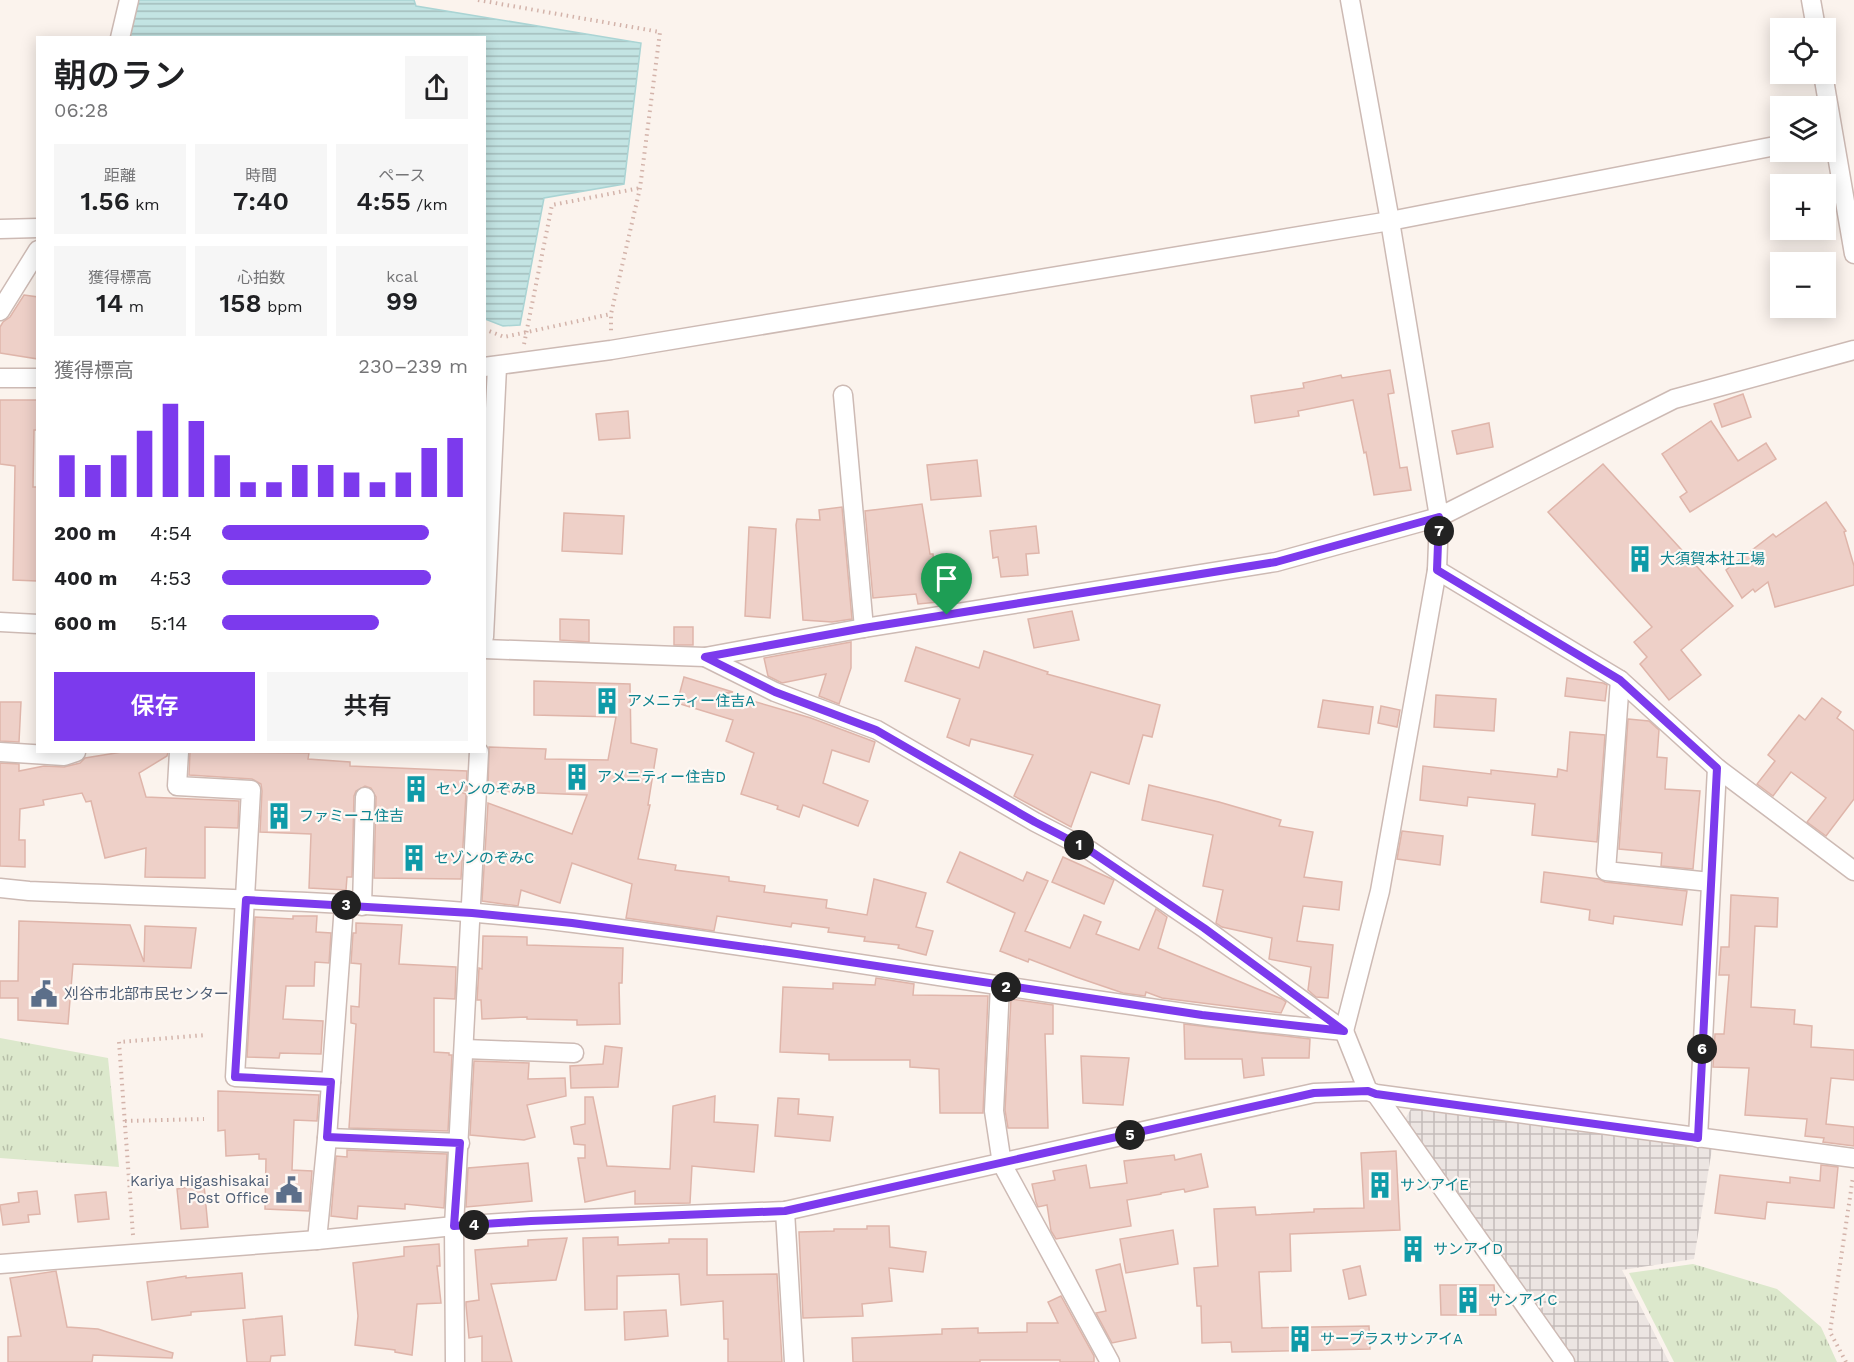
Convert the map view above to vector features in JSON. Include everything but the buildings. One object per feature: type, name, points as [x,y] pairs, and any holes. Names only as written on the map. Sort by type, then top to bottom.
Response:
[{"type":"street","points":[[120,36],[129,0]]},
{"type":"street","points":[[1344,1031],[1380,891],[1437,570],[1439,517],[1390,221],[1350,0]]},
{"type":"street","points":[[1812,0],[1815,18]]},
{"type":"street","points":[[486,588],[491,367],[611,350],[1390,221],[1770,147]]},
{"type":"street","points":[[1835,162],[1854,254]]},
{"type":"street","points":[[0,230],[36,228]]},
{"type":"street","points":[[0,311],[36,253]]},
{"type":"street","points":[[486,649],[705,657],[864,628],[1276,562],[1439,517],[1674,399],[1854,350]]},
{"type":"street","points":[[0,378],[36,378]]},
{"type":"street","points":[[843,395],[864,628]]},
{"type":"street","points":[[1437,570],[1620,680],[1717,768],[1854,870]]},
{"type":"street","points":[[0,622],[36,624]]},
{"type":"street","points":[[705,657],[775,692],[876,730],[1035,822],[1089,850],[1204,928],[1344,1031],[1372,1092],[1565,1362]]},
{"type":"street","points":[[1620,680],[1606,871],[1710,882]]},
{"type":"street","points":[[0,752],[64,756],[73,753]]},
{"type":"street","points":[[179,753],[177,786],[251,790],[235,1077],[331,1082]]},
{"type":"street","points":[[454,1362],[454,1226],[479,753]]},
{"type":"street","points":[[1698,1138],[1717,768]]},
{"type":"street","points":[[317,1240],[331,1082],[365,797]]},
{"type":"street","points":[[0,888],[472,913],[572,923],[1202,1015],[1344,1031]]},
{"type":"street","points":[[1000,986],[994,1111],[1002,1164],[1110,1362]]},
{"type":"street","points":[[465,1049],[574,1053]]},
{"type":"street","points":[[0,1264],[317,1240],[454,1226],[785,1211],[1314,1093],[1372,1092],[1854,1158]]},
{"type":"street","points":[[327,1137],[460,1143]]},
{"type":"street","points":[[785,1211],[794,1362]]},
{"type":"path","points":[[478,0],[660,32],[640,188],[611,314],[611,350]]},
{"type":"path","points":[[519,364],[552,205],[640,188]]},
{"type":"path","points":[[486,330],[504,337],[611,314]]},
{"type":"path","points":[[135,1254],[119,1042],[206,1035]]},
{"type":"path","points":[[125,1120],[204,1119]]},
{"type":"path","points":[[1846,1362],[1830,1332],[1854,1173]]},
{"type":"shaded area","points":[[1412,1107],[1712,1149],[1694,1259],[1622,1270],[1669,1362],[1574,1362],[1404,1121]]},
{"type":"green space","points":[[0,1038],[108,1058],[119,1167],[0,1158]]},
{"type":"green space","points":[[1693,1264],[1777,1289],[1821,1327],[1837,1362],[1674,1362],[1629,1273]]},
{"type":"water","points":[[138,0],[414,0],[416,6],[641,43],[624,184],[544,198],[520,325],[503,326],[486,319],[486,36],[130,36]]},
{"type":"place","name":"大須賀本社工場","points":[[1640,559]]},
{"type":"place","name":"アメニティー住吉A","points":[[607,701]]},
{"type":"place","name":"アメニティー住吉D","points":[[577,777]]},
{"type":"place","name":"セゾンのぞみB","points":[[416,789]]},
{"type":"place","name":"ファミーユ住吉","points":[[279,816]]},
{"type":"place","name":"セゾンのぞみC","points":[[414,858]]},
{"type":"place","name":"刈谷市北部市民センター","points":[[44,994]]},
{"type":"place","name":"サンアイE","points":[[1380,1185]]},
{"type":"place","name":"Kariya Higashisakai Post Office","points":[[289,1190]]},
{"type":"place","name":"サンアイD","points":[[1413,1249]]},
{"type":"place","name":"サンアイC","points":[[1468,1300]]},
{"type":"place","name":"サープラスサンアイA","points":[[1300,1339]]},
{"type":"route","points":[[1439,517],[1437,570],[1620,680],[1717,768],[1698,1138],[1376,1094],[1368,1091],[1314,1093],[785,1211],[454,1226],[460,1143],[327,1137],[331,1082],[235,1077],[246,900],[472,913],[572,923],[790,953],[1202,1015],[1344,1031],[1204,928],[1089,850],[1035,822],[876,730],[775,692],[705,657],[947,615],[1276,562],[1439,517]]}]
